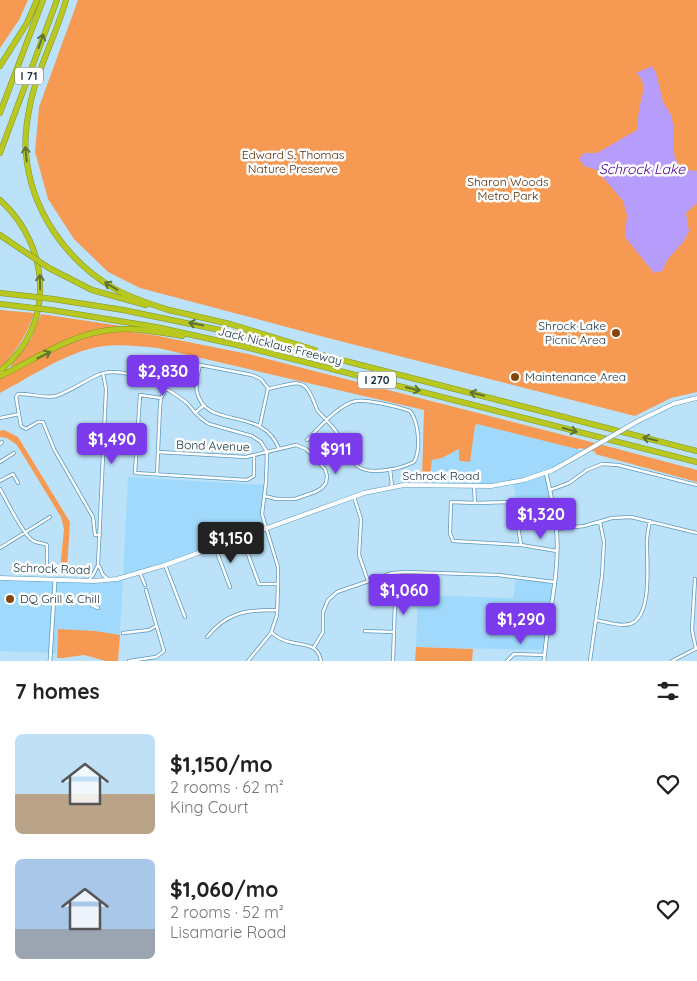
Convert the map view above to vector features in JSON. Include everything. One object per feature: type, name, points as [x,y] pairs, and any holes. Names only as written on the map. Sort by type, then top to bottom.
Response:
[{"type":"highway","points":[[0,66],[27,23],[37,0]]},
{"type":"highway","name":"I 71","points":[[0,113],[43,0]]},
{"type":"highway","name":"I 71","points":[[0,153],[56,0]]},
{"type":"highway","points":[[66,0],[30,104],[26,130],[26,153],[33,187],[48,222],[59,240],[73,257],[92,274],[116,290],[172,311]]},
{"type":"highway","points":[[0,200],[13,213],[28,235],[37,259],[40,282],[39,300],[34,323],[20,351],[0,371]]},
{"type":"highway","points":[[0,235],[49,268],[92,290],[120,299],[257,331],[346,361]]},
{"type":"highway","name":"Jack Nicklaus Freeway","points":[[0,293],[123,310],[202,326],[697,451]]},
{"type":"highway","name":"Jack Nicklaus Freeway","points":[[0,304],[51,310],[156,327],[230,343],[697,462]]},
{"type":"highway","points":[[0,376],[80,337],[109,330],[127,329],[155,332],[230,343]]},
{"type":"main road","name":"Schrock Road","points":[[0,578],[109,580],[165,565],[354,497],[392,486],[431,484],[491,486],[521,481],[546,473],[638,420],[673,404],[697,398]]},
{"type":"street","points":[[154,383],[158,363],[161,358],[252,375],[261,379],[268,389],[260,425]]},
{"type":"street","points":[[200,365],[197,393],[204,405],[214,413],[260,425],[271,433],[279,449]]},
{"type":"street","points":[[88,581],[94,574],[98,564],[106,389],[103,373]]},
{"type":"street","points":[[100,535],[95,535],[93,516],[58,455],[44,424],[40,421],[24,429],[21,426],[16,397],[18,394],[53,397],[103,373],[125,374],[154,383],[166,389],[186,403],[202,421],[255,437],[264,445],[267,452],[266,482],[261,510],[278,567],[278,584],[276,620],[271,633],[248,661]]},
{"type":"street","points":[[268,389],[285,384],[299,383],[310,390],[317,410],[327,421],[335,430],[354,462],[358,467],[365,470],[379,471],[398,468],[414,462],[418,428],[410,411],[367,401],[356,401],[346,405],[327,421],[307,440]]},
{"type":"street","points":[[157,474],[161,398],[166,389]]},
{"type":"street","points":[[161,398],[140,395],[135,473],[247,480],[254,476],[254,456]]},
{"type":"street","points":[[195,413],[204,405]]},
{"type":"street","points":[[0,418],[19,414]]},
{"type":"street","points":[[264,496],[277,499],[295,499],[322,488],[328,476],[325,469],[306,449],[296,445],[267,452]]},
{"type":"street","name":"Bond Avenue","points":[[158,452],[237,457],[254,456],[267,452]]},
{"type":"street","points":[[0,462],[14,453]]},
{"type":"street","points":[[550,490],[568,483],[587,470],[602,464],[618,465],[697,486]]},
{"type":"street","points":[[390,469],[392,486]]},
{"type":"street","points":[[544,661],[557,551],[557,529],[546,473]]},
{"type":"street","points":[[0,481],[13,474],[18,483]]},
{"type":"street","points":[[474,486],[475,503]]},
{"type":"street","points":[[0,489],[25,532],[35,542],[47,545],[47,566]]},
{"type":"street","points":[[354,497],[361,519],[359,555],[368,582]]},
{"type":"street","points":[[521,545],[516,508],[510,502],[451,502],[450,533],[453,541],[521,545],[557,551]]},
{"type":"street","points":[[0,548],[50,517]]},
{"type":"street","points":[[557,529],[584,526],[621,517],[650,521],[697,533]]},
{"type":"street","points":[[596,620],[622,625],[631,624],[639,619],[643,611],[647,588],[647,532],[650,521]]},
{"type":"street","points":[[590,661],[602,576],[604,542],[600,522]]},
{"type":"street","points":[[242,537],[259,584],[278,584]]},
{"type":"street","points":[[215,547],[230,587]]},
{"type":"street","points":[[98,564],[103,575],[109,580]]},
{"type":"street","points":[[165,565],[186,617]]},
{"type":"street","points":[[314,647],[323,632],[323,612],[328,600],[337,592],[387,575],[406,572],[498,575],[554,582]]},
{"type":"street","points":[[140,573],[144,585]]},
{"type":"street","points":[[387,575],[395,602],[393,661]]},
{"type":"street","points":[[672,661],[697,649],[692,630],[695,579]]},
{"type":"street","points":[[50,661],[55,580]]},
{"type":"street","points":[[129,661],[156,657],[164,649],[146,590]]},
{"type":"street","points":[[91,605],[98,608]]},
{"type":"street","points":[[207,637],[219,624],[239,613],[256,610],[277,610]]},
{"type":"street","points":[[123,633],[149,630],[156,626]]},
{"type":"street","points":[[365,631],[394,632]]},
{"type":"street","points":[[271,633],[287,642],[314,647],[321,661]]},
{"type":"street","points":[[507,661],[514,654],[545,655]]},
{"type":"shaded area","points":[[477,424],[586,451],[545,474],[555,511],[521,518],[513,483],[493,485],[430,485],[432,460],[442,458],[459,449],[460,461],[470,462],[475,426]]},
{"type":"shaded area","points":[[128,477],[266,485],[262,509],[266,528],[142,572],[123,576]]},
{"type":"shaded area","points":[[0,576],[90,580],[123,576],[120,635],[95,631],[58,629],[56,653],[0,651]]},
{"type":"shaded area","points":[[516,578],[549,583],[553,587],[545,650],[416,647],[418,595],[513,598]]},
{"type":"green space","points":[[0,0],[28,0],[19,20],[0,48]]},
{"type":"green space","name":"Sharon Woods Metro Park","points":[[78,0],[697,0],[697,392],[671,398],[635,416],[140,288],[108,272],[74,239],[48,199],[35,152],[39,107]]},
{"type":"green space","points":[[0,310],[34,313],[20,343],[0,368]]},
{"type":"green space","points":[[41,314],[121,327],[92,331],[78,336],[12,368],[11,366],[31,339]]},
{"type":"green space","points":[[123,331],[248,354],[595,443],[697,470],[697,482],[595,454],[596,452],[477,424],[475,426],[470,462],[460,461],[459,449],[442,458],[432,460],[430,477],[422,478],[424,410],[158,348],[117,345],[101,346],[82,351],[58,361],[0,393],[0,379],[48,353],[87,336]]},
{"type":"green space","points":[[4,430],[18,437],[70,522],[67,570],[65,572],[60,570],[64,529],[61,517],[17,445],[7,438],[0,437],[0,431]]},
{"type":"green space","points":[[58,629],[95,631],[120,635],[118,661],[106,661],[84,655],[57,658]]},
{"type":"green space","points":[[416,647],[473,649],[472,661],[415,661]]},
{"type":"water","name":"Schrock Lake","points":[[652,66],[656,73],[663,102],[671,115],[674,129],[673,146],[675,158],[682,169],[697,171],[697,203],[686,213],[689,231],[684,241],[668,259],[662,271],[654,273],[625,237],[627,215],[623,201],[597,170],[584,166],[579,159],[584,153],[597,153],[637,130],[643,86],[640,77],[636,73]]},
{"type":"place","name":"Shrock Lake Picnic Area","points":[[616,333]]},
{"type":"place","name":"Maintenance Area","points":[[515,377]]},
{"type":"place","name":"DQ Grill & Chill","points":[[10,599]]},
{"type":"park label","name":"Edward S. Thomas Nature Preserve","points":[[293,162]]}]
